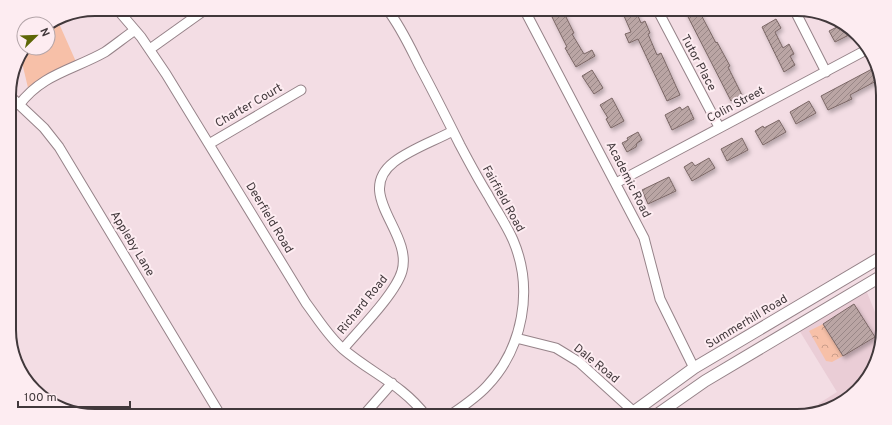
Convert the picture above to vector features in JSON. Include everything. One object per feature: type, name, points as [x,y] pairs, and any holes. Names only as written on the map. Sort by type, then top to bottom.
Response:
[{"type":"street","name":"Deerfield Road","points":[[123,16],[150,49],[306,303],[331,336],[343,349],[405,392],[420,409]]},
{"type":"street","points":[[150,49],[196,16]]},
{"type":"street","name":"Fairfield Road","points":[[392,16],[403,33],[476,176],[507,228],[518,254],[523,275],[523,310],[516,338],[504,364],[477,396],[459,409]]},
{"type":"street","name":"Academic Road","points":[[528,16],[644,238],[660,299],[694,368]]},
{"type":"street","name":"Tutor Place","points":[[661,16],[719,127]]},
{"type":"street","points":[[798,16],[826,72]]},
{"type":"street","points":[[19,105],[28,92],[39,84],[104,52],[135,30]]},
{"type":"street","name":"Colin Street","points":[[616,183],[863,52]]},
{"type":"street","name":"Charter Court","points":[[209,144],[301,90]]},
{"type":"street","name":"Appleby Lane","points":[[16,102],[44,128],[59,147],[218,409]]},
{"type":"street","name":"Richard Road","points":[[343,349],[392,292],[402,272],[404,255],[402,244],[380,198],[380,182],[383,175],[387,168],[399,158],[453,131]]},
{"type":"street","name":"Summerhill Road","points":[[637,409],[694,368],[876,260]]},
{"type":"street","points":[[665,409],[705,381],[876,279]]},
{"type":"street","name":"Dale Road","points":[[516,338],[556,348],[579,362],[625,409]]},
{"type":"street","points":[[369,409],[392,383]]},
{"type":"shaded area","points":[[866,290],[876,312],[876,336],[872,356],[865,370],[860,378],[845,393],[823,405],[819,406],[818,404],[837,392],[799,330]]},
{"type":"green space","points":[[59,24],[77,64],[29,92],[22,64],[26,56],[56,56],[56,26]]},
{"type":"green space","points":[[823,324],[843,356],[832,362],[826,361],[809,331]]},
{"type":"building","points":[[566,16],[574,33],[572,34],[584,54],[592,50],[595,56],[576,67],[565,48],[567,47],[552,17]]},
{"type":"building","points":[[624,16],[638,16],[641,23],[645,21],[650,33],[648,34],[657,55],[661,53],[680,95],[667,101],[638,39],[629,43],[625,34],[631,32]]},
{"type":"building","points":[[688,16],[702,16],[730,66],[728,67],[742,95],[731,101]]},
{"type":"building","points":[[776,19],[781,28],[775,32],[783,48],[789,44],[794,54],[790,56],[795,65],[784,72],[762,27]]},
{"type":"building","points":[[837,27],[849,35],[835,42],[829,31]]},
{"type":"building","points":[[871,69],[875,82],[850,95],[852,99],[828,110],[821,96]]},
{"type":"building","points":[[592,70],[603,88],[594,94],[582,76]]},
{"type":"building","points":[[612,98],[624,121],[611,128],[606,119],[608,118],[600,105]]},
{"type":"building","points":[[809,101],[816,113],[796,124],[790,112]]},
{"type":"building","points":[[688,106],[694,119],[672,130],[665,115],[680,107],[682,110]]},
{"type":"building","points":[[779,120],[786,132],[763,145],[755,131],[763,126],[764,128]]},
{"type":"building","points":[[638,132],[642,140],[637,143],[636,147],[627,152],[622,143],[628,140],[627,138]]},
{"type":"building","points":[[742,138],[748,150],[727,161],[721,149]]},
{"type":"building","points":[[709,158],[715,168],[692,181],[684,167],[692,162],[695,166]]},
{"type":"building","points":[[669,177],[676,191],[648,204],[642,190]]},
{"type":"building","points":[[854,304],[875,337],[843,356],[823,324]]}]
